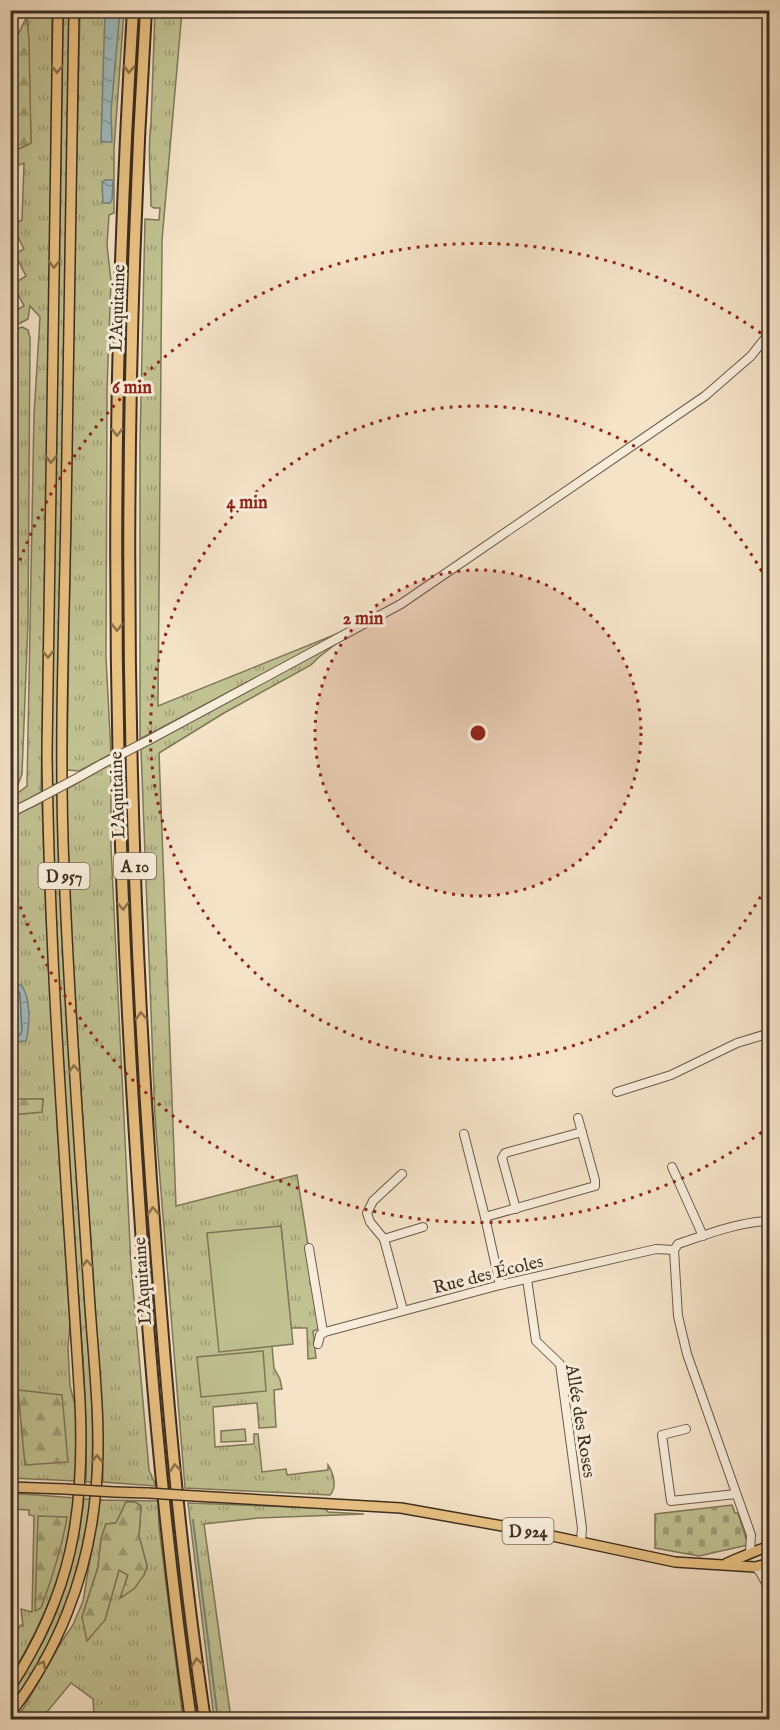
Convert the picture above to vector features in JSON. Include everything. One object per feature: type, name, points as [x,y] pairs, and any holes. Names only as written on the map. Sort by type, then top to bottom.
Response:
[{"type":"highway","name":"L'Aquitaine","points":[[133,10],[122,238],[117,458],[117,660],[122,862],[129,1032],[146,1296],[165,1506],[191,1719]]},
{"type":"highway","name":"L'Aquitaine","points":[[146,10],[135,245],[130,458],[130,639],[136,883],[146,1104],[164,1347],[180,1515],[205,1719]]},
{"type":"main road","name":"D 957","points":[[10,1688],[40,1638],[62,1582],[74,1536],[82,1470],[47,814],[58,10]]},
{"type":"main road","name":"D 957","points":[[10,1714],[39,1672],[69,1610],[87,1549],[97,1471],[96,1401],[64,864],[63,669],[74,10]]},
{"type":"main road","name":"D 924","points":[[10,1487],[401,1508],[675,1562],[752,1566],[769,1564]]},
{"type":"main road","name":"D 924","points":[[725,1564],[766,1547]]},
{"type":"main road","points":[[749,1554],[747,1562],[752,1566]]},
{"type":"street","points":[[10,813],[401,604],[705,396],[751,356],[770,332]]},
{"type":"street","points":[[617,1092],[671,1075],[737,1043],[770,1033]]},
{"type":"street","points":[[485,1217],[595,1186],[578,1118]]},
{"type":"street","points":[[516,1209],[502,1158],[505,1153],[582,1132]]},
{"type":"street","points":[[464,1134],[500,1285]]},
{"type":"street","points":[[672,1167],[704,1236]]},
{"type":"street","points":[[402,1174],[373,1201],[368,1209],[370,1222],[384,1239],[403,1310]]},
{"type":"street","points":[[749,1554],[751,1536],[680,1328],[674,1250],[678,1244],[704,1236],[756,1221],[770,1221]]},
{"type":"street","points":[[384,1239],[423,1227]]},
{"type":"street","points":[[309,1248],[323,1332],[318,1337],[318,1344]]},
{"type":"street","name":"Rue des Écoles","points":[[323,1332],[500,1285],[656,1249],[674,1250]]},
{"type":"street","name":"Allée des Roses","points":[[527,1279],[536,1341],[560,1364],[582,1528],[580,1542]]},
{"type":"street","points":[[686,1430],[662,1435],[671,1501],[736,1494]]},
{"type":"street","points":[[751,1536],[766,1547]]},
{"type":"street","points":[[769,1564],[769,1587]]},
{"type":"street","points":[[752,1566],[769,1587]]},
{"type":"green space","points":[[69,10],[58,783],[50,786],[63,11]]},
{"type":"green space","points":[[27,11],[52,11],[51,242],[41,792],[11,809],[11,798],[27,786],[34,415],[40,317],[30,306],[28,319],[11,328],[11,313],[24,306],[13,284],[26,276],[15,254],[24,249],[12,225],[22,220],[24,163],[14,167],[10,153],[31,142]]},
{"type":"green space","points":[[80,11],[124,11],[114,149],[114,213],[109,215],[107,245],[111,281],[107,390],[106,657],[111,754],[79,771],[67,770]]},
{"type":"green space","points":[[155,11],[182,11],[162,240],[158,706],[344,631],[140,739],[140,443],[145,219],[159,220],[160,208],[151,206],[149,144]]},
{"type":"green space","points":[[27,16],[31,143],[11,153],[11,139],[16,136],[14,43]]},
{"type":"green space","points":[[22,327],[28,330],[30,338],[28,622],[22,774],[17,787],[11,794],[10,332]]},
{"type":"green space","points":[[346,636],[311,665],[224,713],[159,753],[176,1206],[297,1175],[321,1328],[313,1331],[316,1358],[308,1359],[307,1328],[291,1328],[281,1226],[219,1351],[272,1346],[274,1368],[282,1389],[274,1390],[276,1427],[259,1428],[257,1403],[213,1407],[215,1447],[254,1444],[254,1434],[258,1434],[262,1472],[286,1469],[287,1475],[328,1470],[328,1465],[334,1484],[330,1495],[185,1488],[155,1117],[141,749]]},
{"type":"green space","points":[[111,764],[111,847],[131,1265],[149,1470],[156,1486],[103,1482],[100,1386],[68,887],[67,789]]},
{"type":"green space","points":[[58,793],[67,1006],[91,1383],[92,1482],[86,1482],[84,1385],[57,958],[51,798]]},
{"type":"green space","points":[[42,802],[46,913],[71,1312],[68,1347],[70,1386],[76,1409],[76,1481],[11,1478],[10,1454],[16,1454],[10,1404],[10,1338],[13,1336],[10,1309],[11,1115],[42,1112],[43,1099],[11,1099],[10,818]]},
{"type":"green space","points":[[11,1099],[43,1099],[42,1112],[11,1115]]},
{"type":"green space","points":[[281,1226],[293,1344],[219,1352],[207,1233]]},
{"type":"green space","points":[[263,1351],[266,1391],[201,1397],[197,1357]]},
{"type":"green space","points":[[18,1390],[62,1395],[68,1462],[25,1465]]},
{"type":"green space","points":[[245,1429],[246,1441],[221,1442],[221,1431]]},
{"type":"green space","points":[[11,1493],[75,1498],[72,1523],[61,1569],[44,1613],[11,1676],[10,1639],[21,1625],[23,1626],[21,1609],[32,1612],[34,1516],[29,1515],[29,1510],[12,1509],[11,1514]]},
{"type":"green space","points":[[84,1499],[91,1499],[89,1516],[79,1567],[69,1601],[51,1643],[11,1708],[14,1690],[45,1638],[65,1587],[75,1552]]},
{"type":"green space","points":[[100,1500],[158,1501],[159,1527],[183,1719],[91,1719],[94,1715],[93,1699],[71,1683],[41,1719],[15,1720],[73,1625],[83,1601]],"holes":[[[126,1502],[135,1502],[141,1506],[139,1536],[147,1566],[144,1575],[121,1598],[128,1574],[119,1570],[105,1620],[82,1617],[98,1567],[101,1539],[106,1524],[116,1523]]]},
{"type":"green space","points":[[126,1502],[135,1502],[141,1506],[139,1536],[147,1566],[144,1575],[134,1589],[120,1598],[128,1575],[119,1570],[105,1620],[87,1641],[82,1617],[98,1567],[101,1539],[106,1524],[116,1523]]},
{"type":"green space","points":[[188,1503],[325,1508],[328,1512],[364,1514],[258,1518],[204,1524],[231,1719],[214,1719]]},
{"type":"green space","points":[[732,1505],[735,1513],[738,1513],[748,1545],[699,1556],[655,1548],[655,1514]]},
{"type":"green space","points":[[38,1516],[67,1517],[49,1585],[41,1608],[35,1611]]},
{"type":"water","points":[[105,11],[120,11],[111,111],[112,142],[101,142]]},
{"type":"water","points":[[113,180],[110,203],[103,203],[102,182]]},
{"type":"water","points":[[11,985],[21,985],[27,997],[29,1020],[26,1041],[11,1042]]},
{"type":"waterway","points":[[193,1520],[218,1720]]}]
